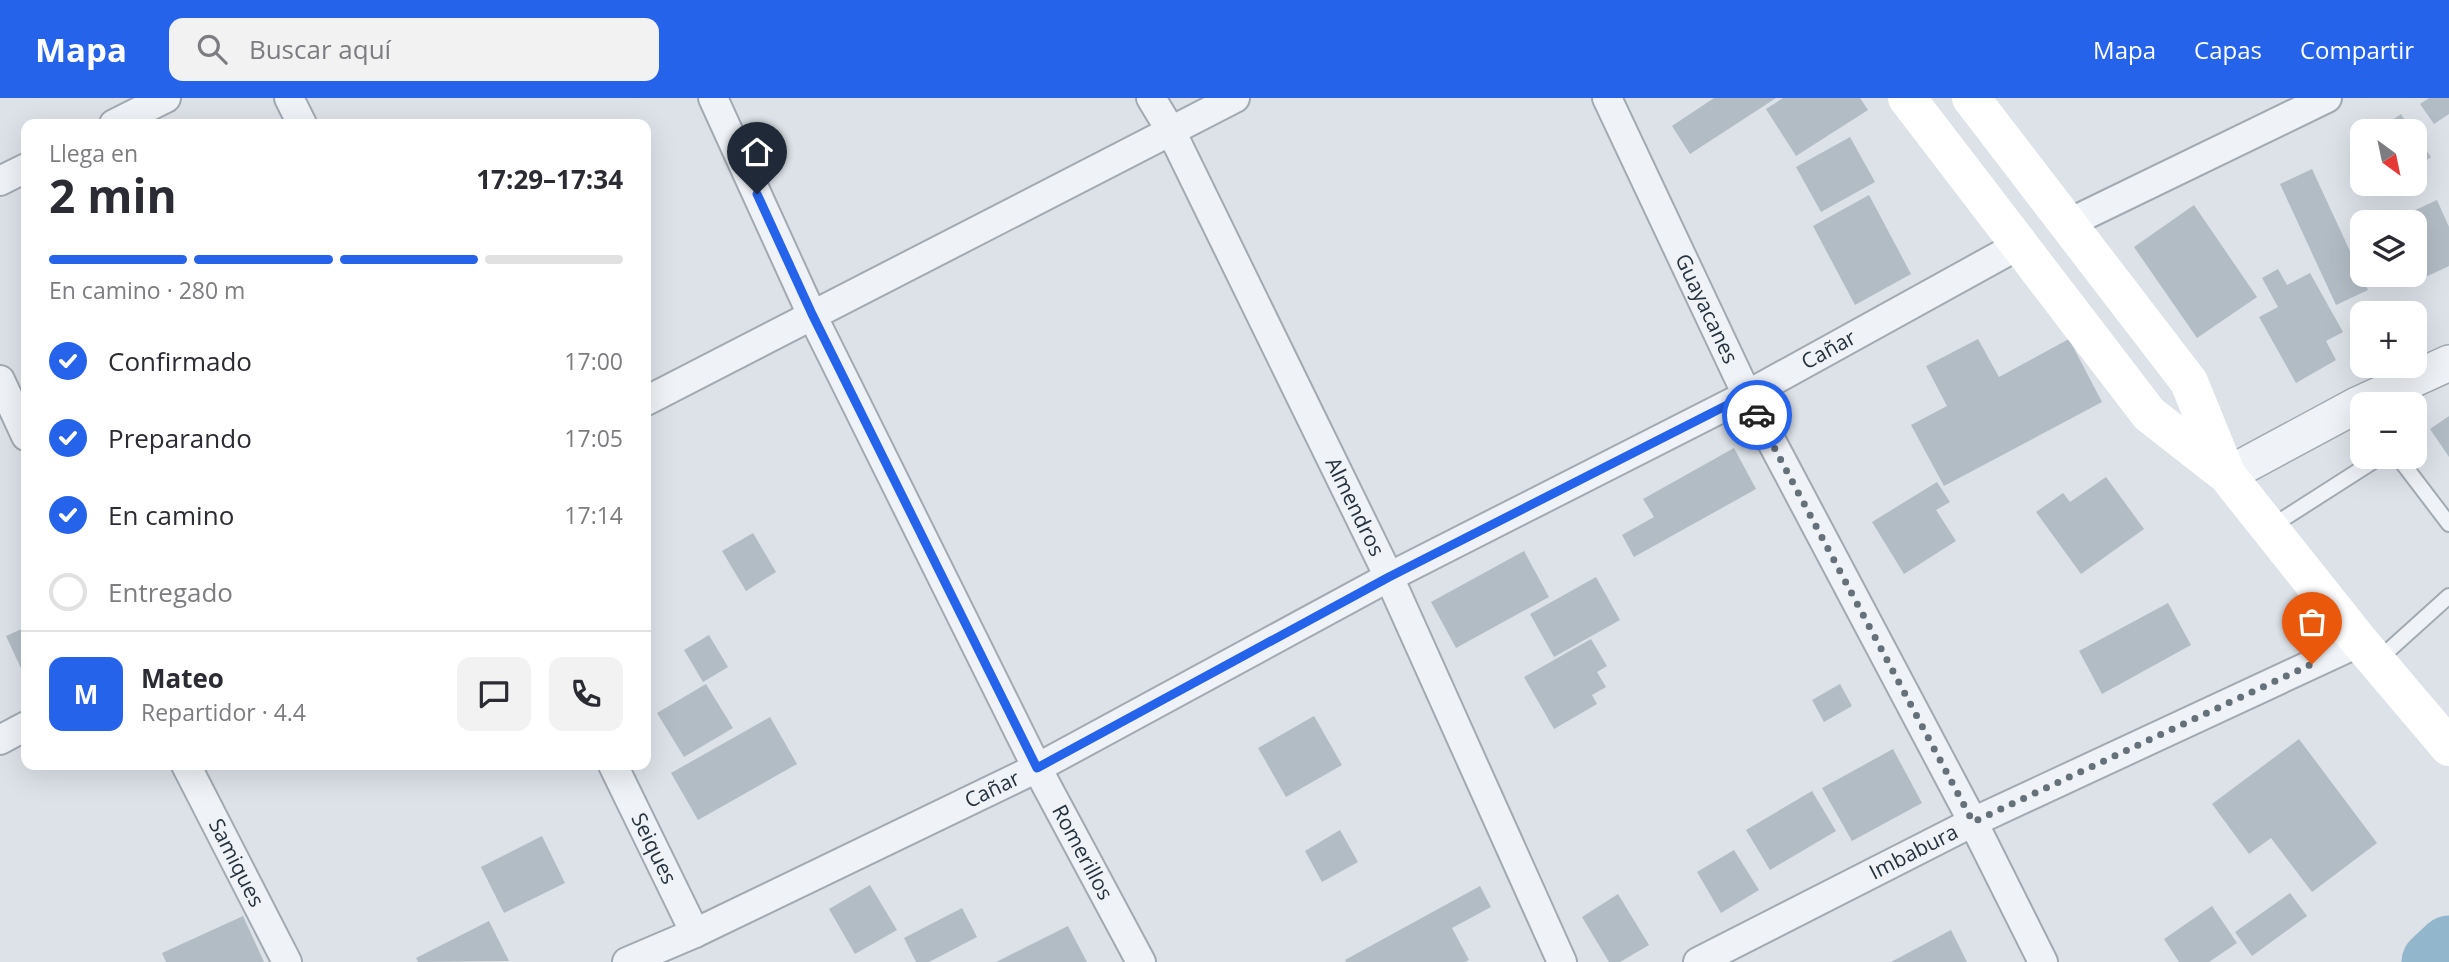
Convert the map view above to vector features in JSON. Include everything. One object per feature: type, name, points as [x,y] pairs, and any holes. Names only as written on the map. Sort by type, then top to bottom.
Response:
[{"type":"main road","points":[[1907,98],[2149,415],[2227,475],[2449,747]]},
{"type":"main road","points":[[1971,98],[2189,382],[2227,475]]},
{"type":"street","points":[[124,119],[166,98]]},
{"type":"street","points":[[289,98],[300,119]]},
{"type":"street","name":"Romerillos","points":[[713,98],[812,314],[1037,768],[1141,962]]},
{"type":"street","name":"Almendros","points":[[1151,98],[1171,131],[1389,577],[1562,962]]},
{"type":"street","points":[[651,398],[1235,98]]},
{"type":"street","name":"Guayacanes","points":[[1607,98],[1747,395],[1973,822],[2043,962]]},
{"type":"street","points":[[2067,224],[2328,98]]},
{"type":"street","points":[[0,181],[21,170]]},
{"type":"street","name":"Cañar","points":[[626,962],[695,933],[1037,768],[1389,577],[1747,395],[2019,245]]},
{"type":"street","points":[[2392,392],[2449,363]]},
{"type":"street","points":[[0,380],[21,425]]},
{"type":"street","points":[[2227,475],[2350,413]]},
{"type":"street","name":"Imbabura","points":[[1698,962],[1973,822],[2368,651]]},
{"type":"street","points":[[0,740],[21,729]]},
{"type":"street","name":"Samiques","points":[[189,770],[287,962]]},
{"type":"street","name":"Seiques","points":[[615,770],[695,933]]},
{"type":"lane","points":[[2269,528],[2361,469]]},
{"type":"lane","points":[[2407,469],[2449,524]]},
{"type":"lane","points":[[2368,651],[2449,596]]},
{"type":"building","points":[[1714,98],[1776,98],[1690,154],[1672,126]]},
{"type":"building","points":[[1783,98],[1860,98],[1868,110],[1796,156],[1766,109]]},
{"type":"building","points":[[2429,98],[2449,98],[2449,114],[2434,124],[2420,104]]},
{"type":"building","points":[[1850,137],[1875,182],[1821,212],[1796,167]]},
{"type":"building","points":[[2312,169],[2350,251],[2350,287],[2367,287],[2368,290],[2336,305],[2280,184]]},
{"type":"building","points":[[1869,195],[1911,274],[1855,305],[1813,226]]},
{"type":"building","points":[[2437,200],[2449,227],[2449,266],[2427,276],[2427,210],[2416,210]]},
{"type":"building","points":[[2194,205],[2257,297],[2197,338],[2134,247]]},
{"type":"building","points":[[2278,269],[2287,285],[2310,273],[2343,332],[2326,341],[2336,360],[2296,383],[2259,317],[2278,307],[2262,278]]},
{"type":"building","points":[[1978,339],[1999,377],[2069,339],[2102,402],[1944,486],[1911,425],[1947,406],[1926,366]]},
{"type":"building","points":[[2449,416],[2449,457],[2430,429]]},
{"type":"building","points":[[1734,448],[1756,489],[1634,557],[1622,535],[1654,517],[1643,499]]},
{"type":"building","points":[[2106,477],[2144,529],[2081,574],[2036,512],[2063,493],[2070,502]]},
{"type":"building","points":[[1937,482],[1950,502],[1936,510],[1956,541],[1904,574],[1872,522]]},
{"type":"building","points":[[753,533],[776,572],[746,591],[722,551]]},
{"type":"building","points":[[1524,551],[1549,597],[1456,648],[1431,602]]},
{"type":"building","points":[[1596,577],[1620,620],[1554,657],[1530,614]]},
{"type":"building","points":[[2168,603],[2191,645],[2102,694],[2079,651]]},
{"type":"building","points":[[21,629],[21,668],[6,636]]},
{"type":"building","points":[[709,635],[728,667],[703,682],[684,650]]},
{"type":"building","points":[[1591,639],[1607,666],[1597,672],[1606,687],[1592,695],[1597,704],[1554,729],[1524,677]]},
{"type":"building","points":[[706,684],[733,728],[684,757],[657,713]]},
{"type":"building","points":[[1840,684],[1852,706],[1824,722],[1812,700]]},
{"type":"building","points":[[1314,716],[1342,765],[1286,797],[1258,748]]},
{"type":"building","points":[[770,717],[797,764],[698,820],[671,773]]},
{"type":"building","points":[[2299,739],[2377,843],[2312,892],[2271,838],[2249,854],[2212,804]]},
{"type":"building","points":[[1893,749],[1922,803],[1852,841],[1822,788]]},
{"type":"building","points":[[1812,791],[1836,831],[1770,870],[1746,830]]},
{"type":"building","points":[[1340,830],[1358,862],[1322,882],[1305,851]]},
{"type":"building","points":[[542,836],[565,883],[504,913],[481,867]]},
{"type":"building","points":[[1734,850],[1759,890],[1721,913],[1697,872]]},
{"type":"building","points":[[870,885],[897,930],[855,954],[829,909]]},
{"type":"building","points":[[1480,886],[1491,907],[1452,928],[1469,960],[1346,962],[1345,960]]},
{"type":"building","points":[[2290,893],[2307,916],[2252,956],[2235,932]]},
{"type":"building","points":[[1618,894],[1649,945],[1620,962],[1609,962],[1582,917]]},
{"type":"building","points":[[2212,906],[2237,943],[2209,962],[2179,962],[2164,939]]},
{"type":"building","points":[[962,908],[977,937],[929,962],[916,962],[904,938]]},
{"type":"building","points":[[243,916],[264,962],[166,962],[162,953]]},
{"type":"building","points":[[489,921],[509,961],[418,962],[416,958]]},
{"type":"building","points":[[1068,926],[1087,962],[996,962]]},
{"type":"building","points":[[1951,930],[1967,962],[1891,962]]},
{"type":"waterway","points":[[2433,962],[2449,947]]},
{"type":"way so far","points":[[1757,415],[1973,822],[2312,664]]},
{"type":"route","points":[[757,194],[812,314],[1037,768],[1389,577],[1747,395],[1757,415]]}]
